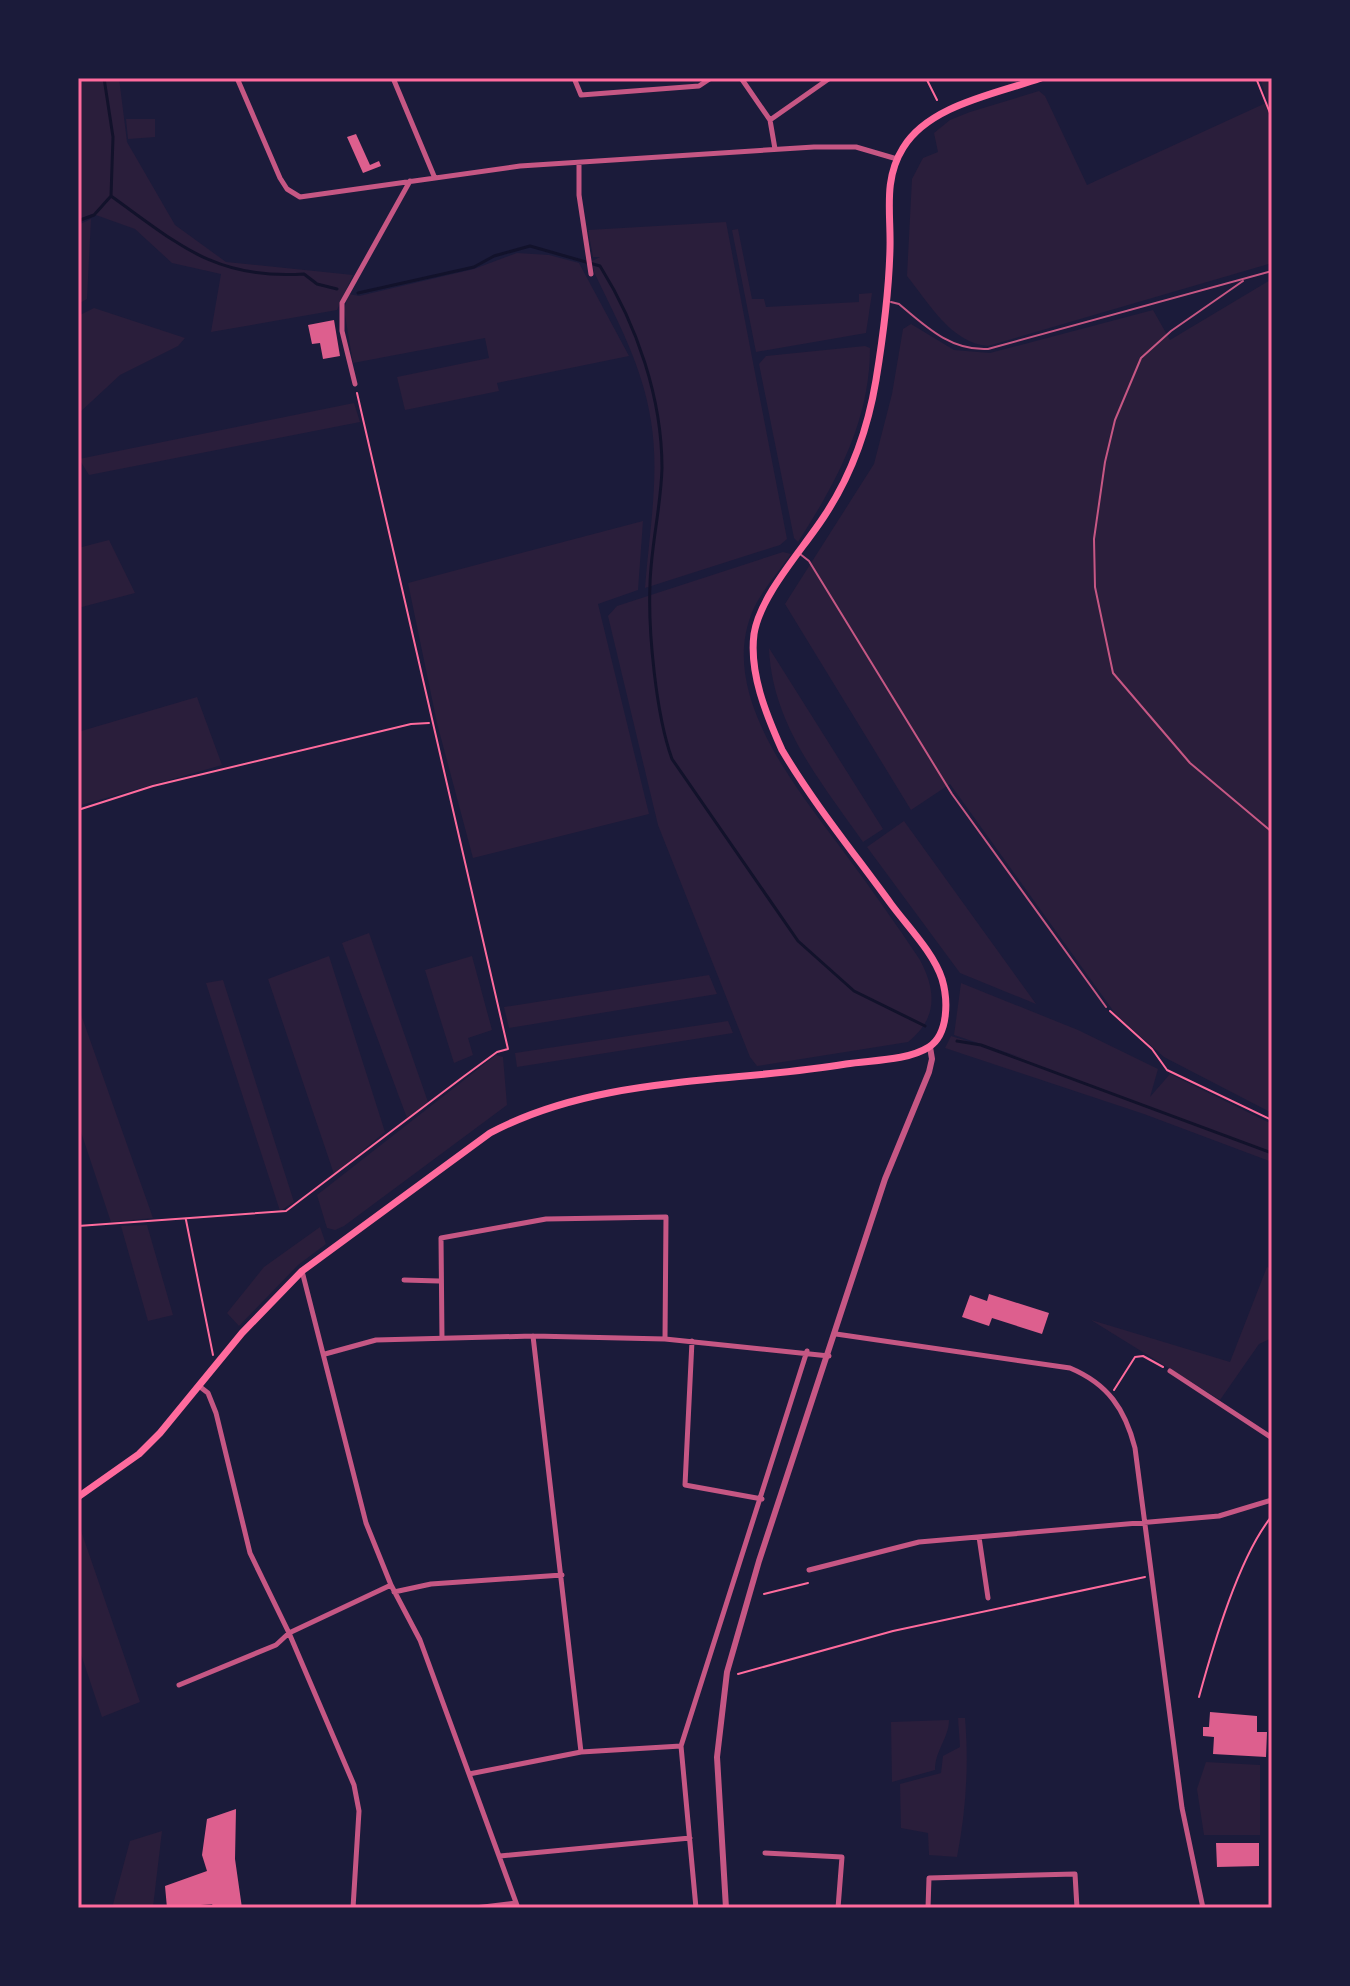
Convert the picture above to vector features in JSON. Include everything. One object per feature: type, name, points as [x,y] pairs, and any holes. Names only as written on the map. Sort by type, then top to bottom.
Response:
[{"type":"main road","points":[[78,1497],[139,1454],[268,1304],[302,1271],[490,1133],[519,1118],[561,1103],[602,1094],[682,1082],[826,1068],[915,1053],[930,1047],[944,1023],[942,979],[920,943],[799,779],[772,727],[760,691],[753,653],[754,632],[760,614],[850,474],[866,428],[885,302],[890,247],[888,192],[897,159],[914,134],[945,112],[1041,78]]},
{"type":"street","points":[[237,78],[280,178],[293,194],[325,196],[434,176],[775,149],[837,146],[873,150],[897,159]]},
{"type":"street","points":[[393,78],[434,176]]},
{"type":"street","points":[[574,78],[581,95],[699,86],[711,78]]},
{"type":"street","points":[[741,78],[770,120],[775,149]]},
{"type":"street","points":[[770,120],[830,78]]},
{"type":"street","points":[[579,164],[585,250],[591,274]]},
{"type":"street","points":[[355,384],[341,322],[342,303],[410,181]]},
{"type":"street","points":[[726,1908],[717,1757],[727,1672],[759,1561],[885,1179],[929,1072],[932,1059],[930,1047]]},
{"type":"street","points":[[442,1338],[439,1281],[441,1238],[546,1219],[666,1217],[665,1339]]},
{"type":"street","points":[[302,1271],[366,1523],[394,1592],[420,1640],[517,1905],[475,1908]]},
{"type":"street","points":[[404,1280],[439,1281]]},
{"type":"street","points":[[836,1334],[1045,1362],[1091,1376],[1111,1394],[1130,1428],[1146,1522],[1182,1808],[1203,1908]]},
{"type":"street","points":[[325,1354],[376,1340],[533,1336],[665,1339],[807,1351],[829,1356]]},
{"type":"street","points":[[533,1336],[581,1752]]},
{"type":"street","points":[[692,1341],[685,1485],[762,1499]]},
{"type":"street","points":[[696,1908],[681,1746],[807,1351]]},
{"type":"street","points":[[1170,1371],[1220,1400],[1272,1438]]},
{"type":"street","points":[[199,1386],[208,1393],[216,1413],[250,1553],[289,1633],[354,1785],[359,1811],[353,1908]]},
{"type":"street","points":[[809,1570],[919,1542],[1219,1516],[1272,1500]]},
{"type":"street","points":[[979,1537],[988,1598]]},
{"type":"street","points":[[394,1592],[431,1584],[562,1575]]},
{"type":"street","points":[[179,1685],[276,1645],[289,1633],[391,1585]]},
{"type":"street","points":[[469,1774],[581,1752],[681,1746]]},
{"type":"street","points":[[500,1856],[690,1838]]},
{"type":"street","points":[[765,1853],[842,1857],[838,1908]]},
{"type":"street","points":[[928,1908],[929,1878],[1075,1874],[1077,1908]]},
{"type":"lane","points":[[885,302],[899,304],[950,343],[977,350],[1272,271]]},
{"type":"lane","points":[[1243,281],[1171,331],[1141,358],[1115,420],[1105,462],[1094,539],[1095,587],[1113,673],[1190,763],[1272,832]]},
{"type":"lane","points":[[799,553],[818,574],[952,794],[1106,1007]]},
{"type":"path","points":[[926,78],[937,100]]},
{"type":"path","points":[[1256,78],[1272,118]]},
{"type":"path","points":[[78,1226],[286,1211],[497,1052],[508,1049],[355,384]]},
{"type":"path","points":[[78,810],[153,786],[411,724],[431,723]]},
{"type":"path","points":[[1106,1007],[1152,1049],[1167,1070],[1272,1120]]},
{"type":"path","points":[[186,1219],[212,1353],[219,1361]]},
{"type":"path","points":[[1111,1394],[1135,1357],[1143,1356],[1170,1371]]},
{"type":"path","points":[[1199,1697],[1239,1576],[1261,1529],[1272,1516]]},
{"type":"path","points":[[738,1674],[893,1631],[1152,1575]]},
{"type":"path","points":[[764,1594],[808,1583]]},
{"type":"shaded area","points":[[78,78],[119,78],[127,142],[175,225],[226,262],[353,275],[337,310],[211,332],[221,274],[172,263],[135,229],[93,214],[78,219]]},
{"type":"shaded area","points":[[1260,78],[1272,78],[1272,263],[988,346],[963,338],[952,330],[907,276],[912,179],[923,158],[938,152],[934,133],[950,120],[1039,91],[1045,96],[1087,185],[1268,102]]},
{"type":"shaded area","points":[[126,119],[155,119],[155,137],[128,139]]},
{"type":"shaded area","points":[[91,219],[87,299],[78,304],[78,225]]},
{"type":"shaded area","points":[[726,222],[787,539],[780,545],[645,588],[654,483],[651,421],[636,363],[594,272],[592,261],[600,257],[593,257],[588,230]]},
{"type":"shaded area","points":[[738,229],[752,299],[764,299],[766,307],[859,302],[859,294],[872,293],[866,333],[756,352],[732,230]]},
{"type":"shaded area","points":[[517,253],[549,255],[579,263],[629,356],[497,383],[499,391],[405,410],[397,377],[489,358],[485,338],[353,363],[344,309],[349,294],[359,296],[474,269]]},
{"type":"shaded area","points":[[1272,279],[1272,1113],[1164,1057],[1117,1016],[950,784],[911,810],[785,604],[874,464],[892,394],[903,329],[911,324],[954,350],[990,353],[1153,310],[1170,340]]},
{"type":"shaded area","points":[[94,308],[185,338],[178,346],[120,375],[78,414],[78,316]]},
{"type":"shaded area","points":[[870,348],[868,375],[857,426],[837,474],[798,542],[794,538],[759,364],[766,356]]},
{"type":"shaded area","points":[[354,403],[360,422],[89,475],[79,459]]},
{"type":"shaded area","points":[[643,521],[638,590],[598,604],[649,814],[473,858],[437,723],[408,583]]},
{"type":"shaded area","points":[[109,540],[135,593],[78,608],[78,548]]},
{"type":"shaded area","points":[[783,552],[791,554],[754,607],[744,647],[746,679],[755,712],[788,774],[920,960],[929,983],[931,1004],[924,1024],[908,1042],[757,1066],[750,1057],[658,825],[608,616],[617,606]]},
{"type":"shaded area","points":[[769,648],[883,829],[863,842],[801,751],[789,727],[772,676]]},
{"type":"shaded area","points":[[197,697],[222,765],[78,806],[78,732]]},
{"type":"shaded area","points":[[904,821],[1036,1004],[960,973],[867,847]]},
{"type":"shaded area","points":[[369,933],[428,1102],[407,1118],[342,943]]},
{"type":"shaded area","points":[[329,956],[385,1132],[334,1174],[268,979]]},
{"type":"shaded area","points":[[472,956],[492,1030],[468,1038],[473,1055],[454,1063],[425,970]]},
{"type":"shaded area","points":[[709,975],[717,994],[509,1028],[504,1007]]},
{"type":"shaded area","points":[[223,980],[294,1202],[280,1211],[206,983]]},
{"type":"shaded area","points":[[961,983],[1078,1030],[1158,1069],[1150,1097],[1170,1074],[1272,1124],[1272,1162],[1144,1114],[945,1048],[951,1036],[1026,1059],[954,1035]]},
{"type":"shaded area","points":[[78,1006],[153,1218],[111,1222],[78,1123]]},
{"type":"shaded area","points":[[728,1021],[733,1033],[517,1067],[515,1053]]},
{"type":"shaded area","points":[[496,1055],[503,1057],[507,1105],[344,1226],[335,1230],[327,1228],[317,1195]]},
{"type":"shaded area","points":[[147,1225],[173,1315],[148,1321],[121,1226]]},
{"type":"shaded area","points":[[320,1227],[326,1244],[298,1265],[239,1326],[227,1313],[264,1267]]},
{"type":"shaded area","points":[[1267,1267],[1272,1269],[1272,1338],[1259,1344],[1220,1400],[1091,1320],[1230,1362]]},
{"type":"shaded area","points":[[78,1522],[140,1702],[102,1717],[78,1645]]},
{"type":"shaded area","points":[[958,1718],[965,1718],[967,1771],[957,1857],[929,1855],[928,1833],[901,1828],[900,1784],[941,1773],[943,1756],[960,1747]]},
{"type":"shaded area","points":[[949,1720],[935,1770],[892,1782],[891,1722]]},
{"type":"shaded area","points":[[1206,1762],[1260,1765],[1260,1835],[1204,1835],[1197,1789]]},
{"type":"shaded area","points":[[162,1831],[153,1907],[112,1908],[130,1841]]},
{"type":"building","points":[[356,134],[370,165],[379,161],[381,166],[363,173],[347,137]]},
{"type":"building","points":[[334,320],[340,356],[323,359],[320,343],[312,344],[308,325]]},
{"type":"building","points":[[989,1294],[1049,1313],[1042,1334],[992,1318],[989,1326],[962,1317],[970,1295],[987,1301]]},
{"type":"building","points":[[1210,1712],[1257,1716],[1257,1732],[1267,1732],[1266,1757],[1213,1754],[1214,1737],[1203,1736],[1203,1727],[1209,1727]]},
{"type":"building","points":[[236,1809],[235,1859],[242,1908],[214,1908],[212,1904],[167,1908],[165,1886],[207,1871],[202,1855],[207,1819]]},
{"type":"building","points":[[1216,1843],[1259,1843],[1259,1866],[1217,1867]]},
{"type":"waterway","points":[[104,78],[113,137],[111,196]]},
{"type":"waterway","points":[[111,196],[178,243],[221,265],[273,274],[304,274],[317,284],[337,289]]},
{"type":"waterway","points":[[78,221],[94,215],[111,196]]},
{"type":"waterway","points":[[358,293],[474,267],[494,256],[530,246],[600,266],[636,337],[658,415],[662,468],[651,569],[650,625],[657,697],[672,759],[798,941],[854,991],[925,1026]]},
{"type":"waterway","points":[[957,1041],[981,1045],[1272,1153]]}]
